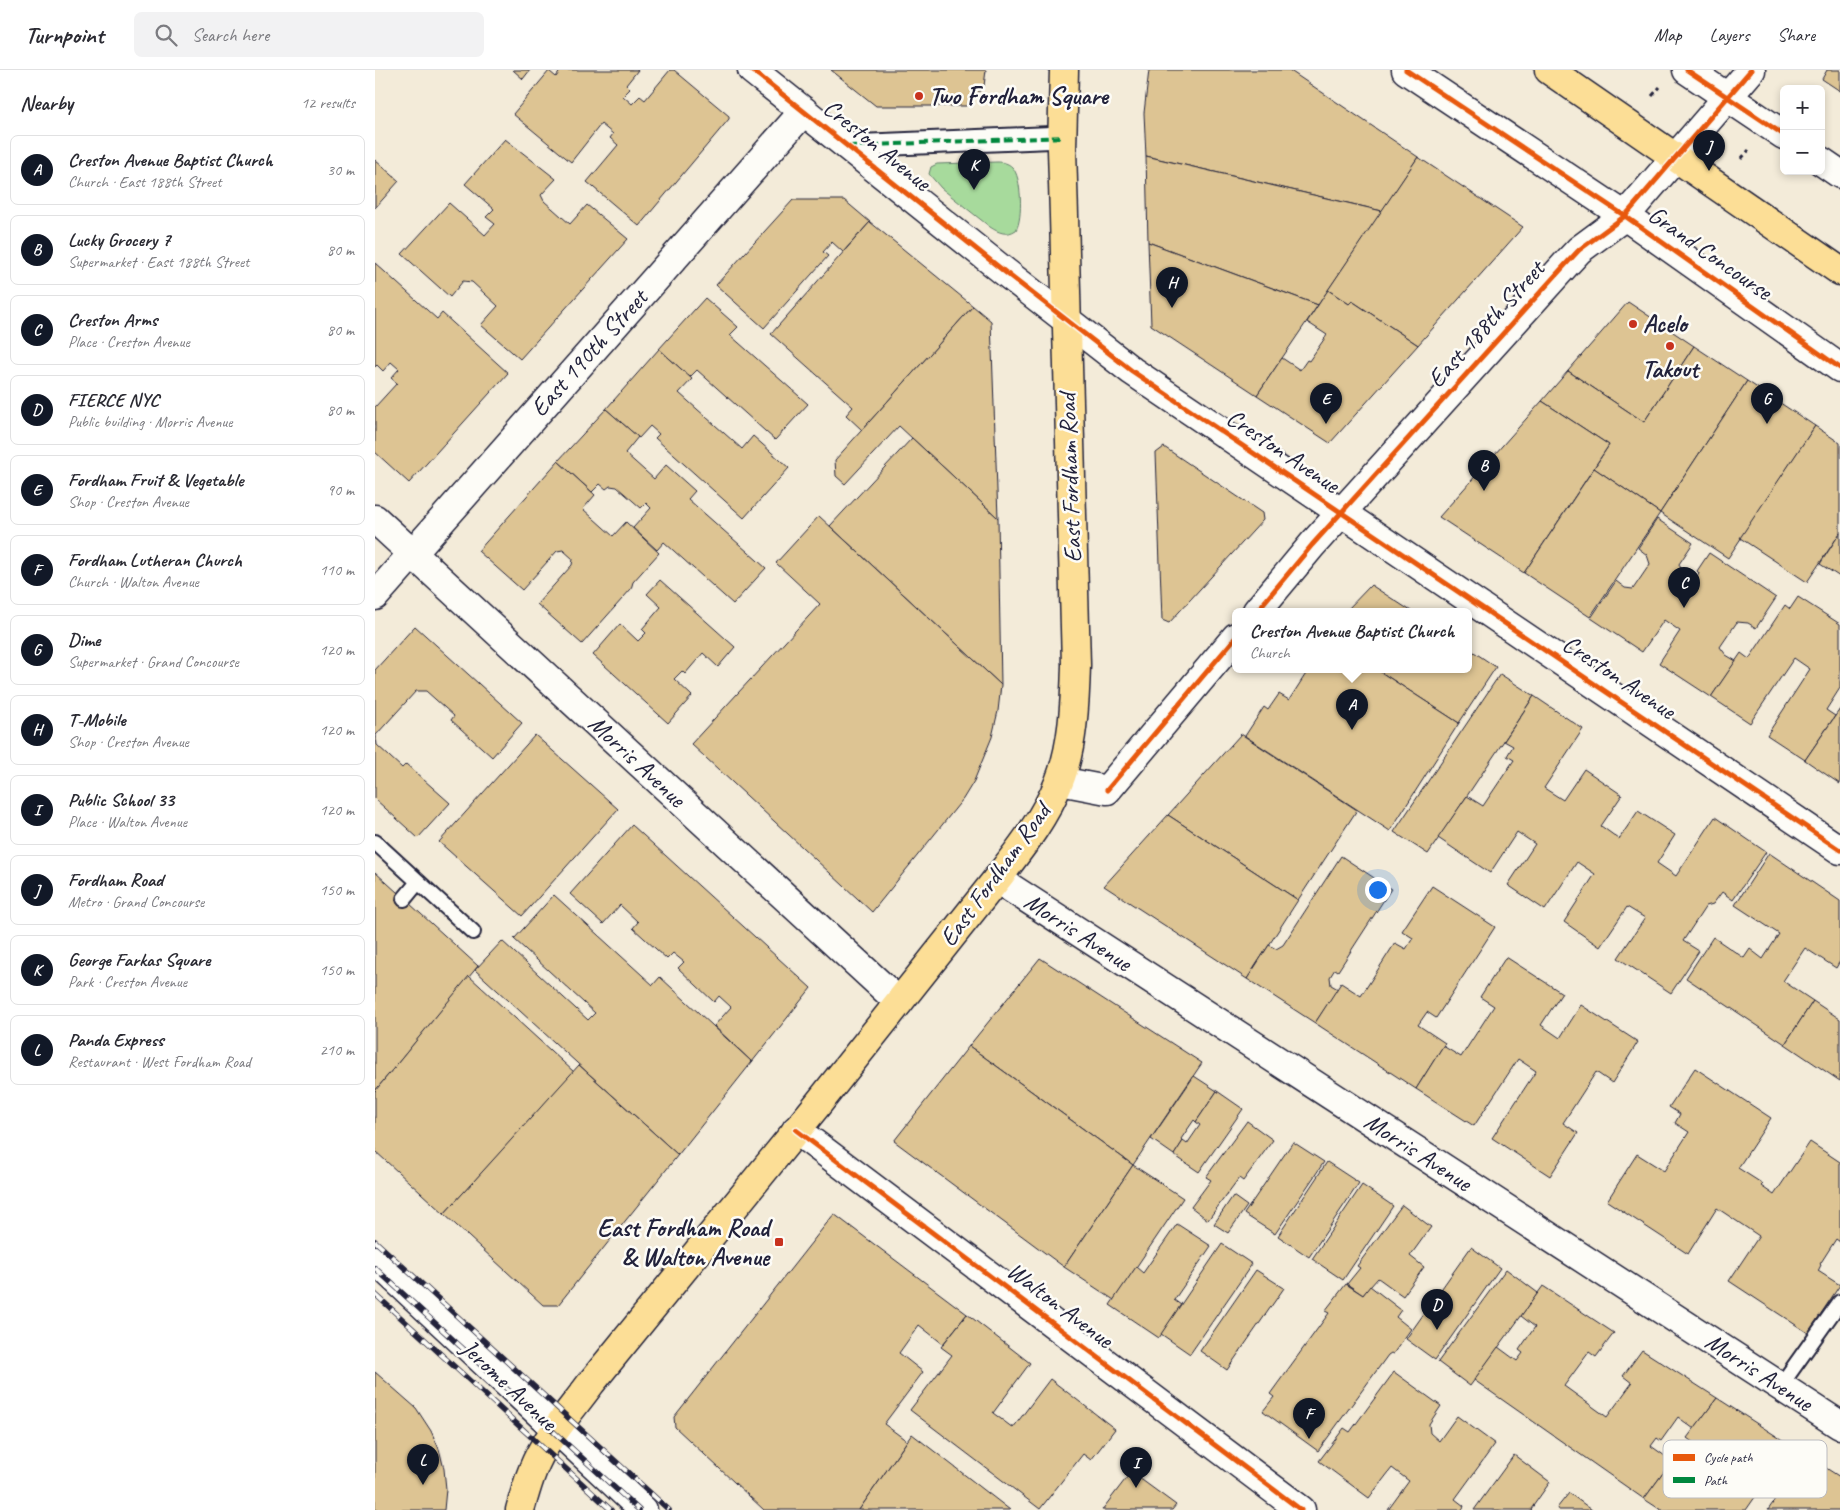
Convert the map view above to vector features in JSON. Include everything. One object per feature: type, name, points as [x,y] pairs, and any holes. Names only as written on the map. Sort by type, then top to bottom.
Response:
[{"type":"main road","name":"East Fordham Road","points":[[520,1510],[534,1467],[556,1430],[591,1383],[997,879],[1023,845],[1060,781],[1070,739],[1076,694],[1066,319],[1063,136],[1064,70]]},
{"type":"main road","points":[[1549,70],[1840,270]]},
{"type":"street","name":"Creston Avenue","points":[[752,70],[1132,372],[1840,850]]},
{"type":"street","name":"Grand Concourse","points":[[1407,70],[1625,216],[1840,368]]},
{"type":"street","points":[[1687,70],[1780,132]]},
{"type":"street","name":"East 188th Street","points":[[1260,608],[1312,545],[1343,513],[1565,265],[1579,250],[1625,216],[1751,70]]},
{"type":"street","name":"East 190th Street","points":[[375,596],[804,111]]},
{"type":"street","points":[[848,146],[1063,136]]},
{"type":"street","points":[[1825,164],[1840,174]]},
{"type":"street","name":"Morris Avenue","points":[[375,519],[899,1002]]},
{"type":"street","points":[[1060,781],[1107,790],[1232,641]]},
{"type":"street","name":"Morris Avenue","points":[[997,879],[1840,1424]]},
{"type":"street","name":"Walton Avenue","points":[[796,1130],[1301,1510]]},
{"type":"street","name":"Jerome Avenue","points":[[375,1260],[643,1510]]},
{"type":"lane","points":[[375,842],[473,932]]},
{"type":"lane","points":[[404,899],[418,882]]},
{"type":"lane","points":[[1781,1385],[1840,1302]]},
{"type":"green space","points":[[1005,163],[1012,167],[1020,188],[1020,217],[1016,230],[1009,233],[1000,232],[990,227],[941,188],[929,174],[931,167],[937,164]]},
{"type":"building","points":[[513,70],[530,70],[523,79]]},
{"type":"building","points":[[561,70],[638,70],[626,85],[630,89],[623,96],[632,104],[640,96],[645,100],[670,70],[674,70],[729,116],[729,119],[639,226],[587,182],[618,145],[610,138],[613,134],[601,124],[571,162],[513,114],[549,71],[556,77]]},
{"type":"building","name":"Two Fordham Square","points":[[831,70],[986,70],[984,86],[966,106],[876,106]]},
{"type":"building","points":[[1149,70],[1289,70],[1418,157],[1382,211],[1146,156],[1144,113]]},
{"type":"building","points":[[1827,70],[1840,70],[1840,91],[1822,79]]},
{"type":"building","points":[[505,139],[556,179],[541,195],[544,201],[570,224],[587,205],[628,239],[520,359],[481,325],[498,306],[472,282],[463,281],[450,297],[402,254],[449,203],[485,235],[495,224],[486,217],[494,209],[465,184]]},
{"type":"building","points":[[1146,156],[1382,211],[1318,305],[1148,242]]},
{"type":"building","points":[[1418,157],[1523,227],[1418,345],[1352,301],[1349,304],[1328,290]]},
{"type":"building","points":[[375,160],[399,181],[375,208]]},
{"type":"building","points":[[793,200],[844,200],[870,222],[843,252],[832,242],[823,252],[828,256],[764,328],[716,285]]},
{"type":"building","points":[[870,222],[973,306],[862,430],[846,415],[853,407],[771,334]]},
{"type":"building","points":[[1148,242],[1318,305],[1257,395],[1151,325]]},
{"type":"building","points":[[375,263],[437,319],[442,313],[508,373],[409,483],[375,452],[375,407],[397,383],[391,378],[399,369],[391,362],[383,371],[377,365],[375,367]]},
{"type":"building","points":[[1328,290],[1349,304],[1352,301],[1418,345],[1330,443],[1257,395],[1282,358],[1300,370],[1307,360],[1309,361],[1327,335],[1307,322]]},
{"type":"building","points":[[705,298],[738,327],[730,335],[808,404],[775,440],[697,370],[690,377],[659,349]]},
{"type":"building","points":[[1628,302],[1694,346],[1644,422],[1568,371]]},
{"type":"building","points":[[973,306],[991,321],[998,518],[899,426],[845,484],[836,476],[835,460]]},
{"type":"building","points":[[1694,346],[1747,381],[1660,513],[1594,468],[1609,445],[1542,401],[1568,371],[1644,422]]},
{"type":"building","points":[[659,349],[692,379],[679,393],[742,449],[753,436],[789,468],[744,518],[655,438],[659,434],[650,426],[639,438],[606,409]]},
{"type":"building","points":[[1747,381],[1815,426],[1728,558],[1660,513]]},
{"type":"building","points":[[1542,401],[1609,445],[1524,573],[1439,517]]},
{"type":"building","points":[[606,409],[638,437],[625,453],[654,479],[666,465],[695,491],[688,499],[766,568],[733,604],[664,542],[657,550],[633,528],[651,508],[646,503],[641,508],[617,487],[610,486],[606,489],[600,484],[592,492],[558,461]]},
{"type":"building","points":[[1815,426],[1840,443],[1840,533],[1807,582],[1740,538]]},
{"type":"building","points":[[912,438],[998,518],[1001,685],[830,526]]},
{"type":"building","points":[[1164,447],[1262,513],[1263,520],[1169,623],[1162,620],[1156,453]]},
{"type":"building","points":[[558,461],[595,495],[583,509],[613,536],[626,522],[659,553],[633,582],[631,589],[582,644],[537,604],[572,565],[573,559],[563,550],[557,551],[522,590],[478,551]]},
{"type":"building","points":[[1594,468],[1660,513],[1590,617],[1524,573]]},
{"type":"building","points":[[819,516],[1001,685],[992,737],[974,781],[963,799],[872,912],[691,744],[820,604],[776,563]]},
{"type":"building","points":[[1657,519],[1693,543],[1679,564],[1683,574],[1695,583],[1699,573],[1697,571],[1709,553],[1776,598],[1756,628],[1748,623],[1737,622],[1720,647],[1726,655],[1736,661],[1711,697],[1659,663],[1680,631],[1664,620],[1642,652],[1591,618],[1616,581],[1625,588],[1633,589],[1650,564],[1647,555],[1638,548]]},
{"type":"building","points":[[1840,533],[1840,577],[1820,564]]},
{"type":"building","points":[[660,580],[735,647],[718,667],[703,653],[685,674],[682,671],[674,679],[692,696],[668,723],[593,655],[620,624],[638,641],[646,633],[642,629],[661,607],[647,594]]},
{"type":"building","points":[[1371,585],[1406,608],[1349,608]]},
{"type":"building","points":[[1798,597],[1840,624],[1840,688],[1826,710],[1835,716],[1805,760],[1767,735],[1810,669],[1794,658],[1750,723],[1711,697],[1741,653],[1749,659],[1785,605],[1790,609]]},
{"type":"building","points":[[415,626],[522,723],[492,757],[451,720],[454,716],[426,691],[416,691],[376,735],[377,745],[402,768],[406,764],[450,803],[418,838],[375,799],[375,670]]},
{"type":"building","points":[[1472,651],[1496,667],[1459,723],[1382,673],[1472,673]]},
{"type":"building","points":[[1306,673],[1382,673],[1459,723],[1390,831],[1245,736],[1264,707],[1268,710],[1279,694],[1289,700]]},
{"type":"building","points":[[1500,674],[1534,696],[1428,854],[1394,832]]},
{"type":"building","points":[[1534,696],[1583,729],[1544,788],[1563,800],[1584,769],[1622,795],[1601,826],[1619,839],[1638,811],[1675,835],[1657,863],[1676,876],[1715,817],[1766,852],[1733,900],[1722,892],[1713,904],[1706,906],[1683,941],[1699,951],[1671,993],[1618,958],[1645,918],[1627,907],[1600,947],[1564,922],[1595,874],[1577,862],[1545,910],[1508,885],[1535,844],[1517,832],[1490,873],[1438,838],[1467,796],[1483,806],[1514,760],[1507,756],[1513,746],[1504,741]]},
{"type":"building","points":[[1840,709],[1840,784],[1805,760]]},
{"type":"building","points":[[1241,734],[1357,810],[1298,900],[1168,815]]},
{"type":"building","points":[[535,735],[618,809],[522,916],[439,842]]},
{"type":"building","points":[[1168,815],[1298,900],[1247,979],[1104,886]]},
{"type":"building","points":[[632,825],[811,988],[752,1062],[714,1026],[731,1007],[719,996],[714,1002],[678,968],[684,962],[673,953],[667,959],[633,928],[638,922],[620,905],[603,924],[570,894]]},
{"type":"building","points":[[1769,853],[1840,901],[1840,961],[1836,968],[1805,948],[1783,981],[1813,1001],[1785,1044],[1686,978],[1713,937],[1744,958],[1750,949],[1763,959],[1779,934],[1735,905]]},
{"type":"building","points":[[1341,856],[1391,889],[1338,971],[1335,969],[1330,977],[1331,985],[1338,989],[1315,1023],[1247,979],[1269,945],[1276,949],[1283,945]]},
{"type":"building","points":[[375,872],[478,966],[375,1091]]},
{"type":"building","points":[[1432,886],[1495,927],[1436,1018],[1427,1012],[1418,1025],[1445,1043],[1416,1089],[1315,1023],[1341,983],[1361,996],[1395,943],[1406,949],[1413,938],[1402,931]]},
{"type":"building","points":[[554,895],[653,985],[660,977],[752,1062],[678,1155],[475,970],[502,941],[588,1020],[595,1013],[514,939]]},
{"type":"building","points":[[1506,957],[1562,993],[1541,1025],[1560,1038],[1581,1005],[1638,1042],[1612,1083],[1596,1072],[1563,1123],[1578,1133],[1550,1176],[1492,1138],[1536,1071],[1518,1059],[1474,1126],[1416,1089],[1443,1046],[1461,1057],[1494,1006],[1480,997]]},
{"type":"building","points":[[1040,958],[1202,1063],[1133,1165],[969,1046]]},
{"type":"building","points":[[469,976],[574,1072],[444,1214],[375,1151],[375,1091]]},
{"type":"building","points":[[1813,1001],[1840,1019],[1840,1081],[1785,1044]]},
{"type":"building","points":[[969,1046],[1133,1165],[1064,1267],[894,1141]]},
{"type":"building","points":[[579,1065],[678,1155],[558,1305],[543,1305],[444,1214]]},
{"type":"building","points":[[1695,1068],[1771,1118],[1738,1168],[1763,1184],[1761,1186],[1774,1195],[1810,1142],[1840,1162],[1840,1242],[1836,1239],[1820,1264],[1818,1271],[1840,1285],[1808,1333],[1729,1281],[1759,1236],[1717,1208],[1688,1254],[1607,1201],[1637,1154],[1664,1171],[1689,1132],[1675,1123],[1680,1114],[1669,1107]]},
{"type":"building","points":[[1194,1076],[1217,1091],[1196,1122],[1194,1120],[1181,1139],[1183,1141],[1174,1155],[1151,1139]]},
{"type":"building","points":[[1217,1091],[1243,1109],[1199,1172],[1174,1155],[1183,1141],[1187,1144],[1200,1125],[1196,1122]]},
{"type":"building","points":[[1247,1121],[1273,1140],[1243,1181],[1239,1178],[1208,1220],[1191,1207],[1211,1180],[1206,1177]]},
{"type":"building","points":[[1293,1142],[1324,1162],[1275,1234],[1244,1214]]},
{"type":"building","points":[[1327,1162],[1359,1183],[1309,1257],[1278,1236]]},
{"type":"building","points":[[1133,1165],[1183,1198],[1114,1300],[1064,1267]]},
{"type":"building","points":[[1362,1185],[1393,1206],[1343,1280],[1312,1259]]},
{"type":"building","points":[[1233,1196],[1247,1206],[1228,1233],[1214,1224]]},
{"type":"building","points":[[1402,1205],[1431,1227],[1410,1256],[1424,1267],[1403,1296],[1378,1278],[1363,1295],[1347,1284],[1360,1268],[1357,1266]]},
{"type":"building","points":[[834,1214],[967,1314],[943,1344],[919,1325],[899,1353],[923,1372],[884,1424],[907,1441],[859,1510],[764,1510],[675,1427],[674,1417]]},
{"type":"building","points":[[1177,1224],[1211,1246],[1174,1300],[1181,1305],[1159,1338],[1110,1305],[1136,1267],[1143,1273]]},
{"type":"building","points":[[1222,1244],[1252,1264],[1190,1354],[1161,1334]]},
{"type":"building","points":[[1471,1247],[1500,1268],[1435,1360],[1406,1339]]},
{"type":"building","points":[[1506,1269],[1538,1293],[1470,1386],[1438,1362]]},
{"type":"building","points":[[1256,1270],[1284,1288],[1227,1370],[1200,1351]]},
{"type":"building","points":[[1346,1284],[1363,1295],[1370,1286],[1401,1310],[1396,1317],[1411,1329],[1393,1354],[1388,1355],[1318,1451],[1263,1411],[1274,1397],[1270,1394],[1329,1313],[1325,1311]]},
{"type":"building","points":[[1543,1286],[1614,1333],[1596,1357],[1589,1352],[1564,1386],[1607,1417],[1632,1383],[1623,1376],[1642,1350],[1717,1398],[1694,1429],[1678,1417],[1661,1441],[1657,1438],[1651,1446],[1663,1455],[1663,1473],[1644,1499],[1474,1380],[1498,1347],[1517,1361],[1523,1353],[1519,1350],[1535,1327],[1521,1316]]},
{"type":"building","points":[[967,1314],[1030,1363],[993,1413],[1013,1428],[1050,1379],[1115,1429],[1091,1460],[1083,1454],[1040,1509],[910,1410],[952,1355],[941,1347]]},
{"type":"building","points":[[375,1372],[416,1408],[431,1431],[439,1449],[444,1469],[446,1489],[444,1510],[375,1510]]},
{"type":"building","points":[[1394,1372],[1441,1406],[1429,1424],[1430,1433],[1439,1441],[1457,1416],[1495,1444],[1455,1499],[1464,1506],[1462,1510],[1388,1510],[1409,1481],[1392,1468],[1369,1498],[1319,1461],[1344,1428],[1350,1432]]},
{"type":"building","points":[[1717,1398],[1782,1440],[1690,1440],[1687,1438]]},
{"type":"building","points":[[912,1434],[1010,1510],[859,1510]]},
{"type":"building","points":[[1514,1455],[1550,1482],[1532,1510],[1474,1510]]},
{"type":"building","points":[[1827,1469],[1840,1477],[1840,1510],[1768,1510],[1775,1500],[1772,1498],[1827,1498]]},
{"type":"building","points":[[1131,1472],[1176,1505],[1172,1510],[1102,1510]]},
{"type":"building","points":[[1663,1473],[1663,1498],[1754,1498],[1746,1510],[1661,1510],[1644,1499]]},
{"type":"building","points":[[1569,1493],[1592,1510],[1558,1510],[1557,1508]]},
{"type":"railway","points":[[375,1241],[669,1510]]},
{"type":"railway","points":[[375,1268],[639,1510]]},
{"type":"railway","points":[[375,1294],[611,1510]]},
{"type":"marked path","points":[[848,146],[1063,137]]},
{"type":"cycle path","points":[[752,70],[1132,371],[1840,850]]},
{"type":"cycle path","points":[[1406,70],[1625,216],[1840,368]]},
{"type":"cycle path","points":[[1687,70],[1780,132]]},
{"type":"cycle path","points":[[1260,608],[1312,545],[1565,265],[1579,250],[1625,216],[1751,70]]},
{"type":"cycle path","points":[[1107,790],[1232,642]]},
{"type":"cycle path","points":[[796,1130],[1301,1510]]},
{"type":"place","name":"Two Fordham Square","points":[[919,96]]},
{"type":"place","name":"Fordham Road","points":[[1709,171]]},
{"type":"place","name":"George Farkas Square","points":[[974,190]]},
{"type":"place","name":"T-Mobile","points":[[1172,308]]},
{"type":"place","name":"Acelo","points":[[1633,324]]},
{"type":"place","name":"Takout","points":[[1670,346]]},
{"type":"place","name":"Fordham Fruit & Vegetable","points":[[1326,424]]},
{"type":"place","name":"Dime","points":[[1767,424]]},
{"type":"place","name":"Lucky Grocery 7","points":[[1484,491]]},
{"type":"place","name":"Creston Arms","points":[[1684,608]]},
{"type":"place","name":"Creston Avenue Baptist Church","points":[[1352,730]]},
{"type":"place","name":"East Fordham Road & Walton Avenue","points":[[779,1242]]},
{"type":"place","name":"FIERCE NYC","points":[[1437,1330]]},
{"type":"place","name":"Fordham Lutheran Church","points":[[1309,1439]]},
{"type":"place","name":"Panda Express","points":[[423,1485]]},
{"type":"place","name":"Public School 33","points":[[1136,1488]]}]
